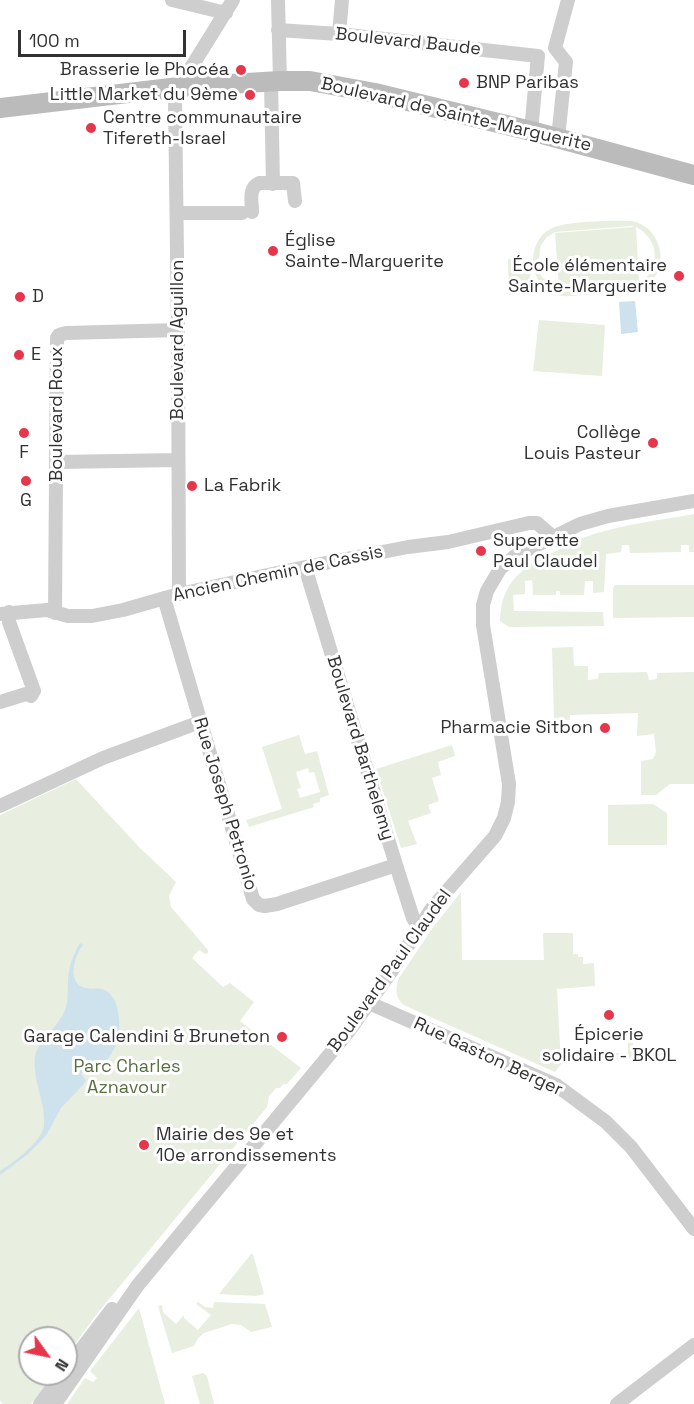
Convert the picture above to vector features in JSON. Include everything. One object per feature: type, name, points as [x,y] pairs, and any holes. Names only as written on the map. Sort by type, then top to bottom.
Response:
[{"type":"street","points":[[172,0],[226,13]]},
{"type":"street","points":[[179,87],[232,0]]},
{"type":"street","points":[[273,184],[279,30],[278,0]]},
{"type":"street","points":[[339,34],[342,0]]},
{"type":"street","points":[[531,131],[538,56],[555,48],[568,0]]},
{"type":"street","name":"Boulevard Baude","points":[[279,30],[339,34],[538,56]]},
{"type":"street","points":[[555,48],[566,64],[558,138]]},
{"type":"street","name":"Boulevard de Sainte-Marguerite","points":[[0,108],[179,87],[310,81],[348,87],[531,131],[694,175]]},
{"type":"street","name":"Boulevard Aguillon","points":[[178,594],[175,100],[179,87]]},
{"type":"street","points":[[177,213],[247,212],[255,185],[293,183],[295,201]]},
{"type":"street","name":"Boulevard Roux","points":[[55,613],[56,342],[59,335],[178,330]]},
{"type":"street","points":[[57,462],[178,460]]},
{"type":"street","name":"Boulevard Paul Claudel","points":[[55,1404],[138,1285],[312,1076],[369,1003],[432,908],[495,836],[504,818],[508,802],[508,775],[483,625],[483,605],[487,591],[500,569],[514,556],[580,524],[608,516],[694,501]]},
{"type":"street","name":"Ancien Chemin de Cassis","points":[[4,613],[47,610],[68,616],[92,616],[123,610],[178,594],[408,547],[448,542],[529,523],[537,524],[552,536]]},
{"type":"street","name":"Boulevard Barthelemy","points":[[305,567],[396,865],[413,918],[419,928]]},
{"type":"street","name":"Rue Joseph Petronio","points":[[164,598],[253,898],[259,905],[277,904],[396,865]]},
{"type":"street","points":[[0,702],[26,694],[31,696],[34,691],[4,613]]},
{"type":"street","points":[[0,806],[103,758],[200,722]]},
{"type":"street","name":"Rue Gaston Berger","points":[[369,1003],[556,1085],[606,1122],[631,1147],[694,1229]]},
{"type":"street","name":"Boulevard Paul Claudel","points":[[78,1353],[112,1308],[138,1285]]},
{"type":"street","points":[[617,1404],[694,1345]]},
{"type":"street","points":[[40,1404],[53,1386]]},
{"type":"green space","points":[[632,221],[643,225],[651,232],[660,251],[658,272],[643,288],[622,293],[565,296],[547,290],[540,283],[535,274],[534,254],[536,244],[550,229],[577,223]],"holes":[[[634,227],[555,233],[559,288],[639,282],[636,227],[650,239],[655,255],[651,271],[639,285],[564,292],[555,289],[539,272],[541,245],[555,232]]]},
{"type":"green space","points":[[508,259],[530,259],[531,293],[509,295]]},
{"type":"green space","points":[[539,320],[605,325],[602,376],[533,371]]},
{"type":"green space","points":[[694,514],[694,552],[689,552],[689,545],[681,545],[681,552],[630,553],[629,545],[622,545],[621,552],[606,554],[604,592],[593,593],[593,581],[585,581],[584,595],[560,595],[560,591],[556,591],[556,595],[533,595],[532,580],[525,581],[525,594],[513,595],[514,611],[603,612],[604,626],[509,627],[500,621],[501,607],[509,585],[533,563],[594,534]]},
{"type":"green space","points":[[615,585],[694,585],[694,617],[613,618],[613,588]]},
{"type":"green space","points":[[573,647],[574,666],[588,666],[588,680],[598,679],[599,673],[647,672],[649,680],[657,679],[657,673],[694,672],[694,784],[670,784],[656,795],[641,795],[641,761],[653,759],[656,752],[654,734],[637,736],[638,713],[570,715],[570,720],[554,719],[552,648]]},
{"type":"green space","points":[[299,735],[305,754],[317,751],[329,795],[320,798],[320,802],[313,804],[314,807],[249,827],[246,820],[282,809],[262,747]],"holes":[[[308,768],[309,773],[314,772],[320,792],[300,798],[297,789],[301,788],[296,772]]]},
{"type":"green space","points":[[452,745],[455,756],[438,762],[441,775],[432,778],[439,801],[428,805],[431,813],[408,821],[417,844],[401,848],[376,769]]},
{"type":"green space","name":"Parc Charles Aznavour","points":[[76,779],[139,847],[176,882],[169,896],[171,907],[208,950],[205,954],[199,950],[192,958],[223,987],[230,983],[254,1002],[240,1021],[301,1068],[287,1084],[276,1088],[269,1096],[267,1107],[78,1340],[78,1326],[18,1326],[18,1386],[44,1386],[31,1404],[2,1404],[0,1400],[0,815]]},
{"type":"green space","points":[[653,804],[667,813],[667,845],[608,845],[608,805]]},
{"type":"green space","points":[[461,892],[462,960],[544,960],[543,933],[573,933],[573,954],[583,957],[583,964],[594,963],[595,986],[557,989],[561,1064],[555,1072],[408,1007],[399,999],[396,991],[399,978],[434,926]]},
{"type":"green space","points":[[628,1033],[632,1034],[633,1059],[597,1059],[597,1053],[628,1053]]},
{"type":"green space","points":[[253,1254],[264,1294],[256,1296],[219,1294]]},
{"type":"green space","points":[[198,1302],[205,1307],[213,1308],[214,1302],[265,1304],[272,1327],[251,1332],[241,1325],[232,1324],[204,1333],[194,1346],[172,1353],[158,1306],[162,1305],[163,1312],[176,1324],[184,1315],[184,1318],[198,1330],[211,1315],[196,1304]]},
{"type":"green space","points":[[139,1308],[165,1404],[67,1404],[85,1378],[93,1382],[97,1378],[90,1371]]},
{"type":"green space","points":[[203,1373],[207,1376],[214,1404],[200,1404],[192,1376]]},
{"type":"water","points":[[635,301],[638,332],[621,334],[619,302]]},
{"type":"water","points":[[80,943],[83,945],[75,962],[74,976],[80,985],[105,990],[114,999],[119,1022],[118,1039],[111,1054],[100,1067],[93,1073],[86,1068],[81,1074],[86,1080],[61,1108],[47,1134],[28,1154],[0,1175],[0,1171],[26,1151],[39,1138],[42,1131],[44,1117],[35,1074],[35,1056],[65,1010],[70,967]]},
{"type":"place","name":"Brasserie le Phocéa","points":[[241,70]]},
{"type":"place","name":"BNP Paribas","points":[[464,83]]},
{"type":"place","name":"Little Market du 9ème","points":[[250,95]]},
{"type":"place","name":"Centre communautaire Tifereth-Israel","points":[[91,128]]},
{"type":"place","name":"Église Sainte-Marguerite","points":[[273,251]]},
{"type":"place","name":"École élémentaire Sainte-Marguerite","points":[[679,276]]},
{"type":"place","name":"D","points":[[20,297]]},
{"type":"place","name":"E","points":[[19,355]]},
{"type":"place","name":"F","points":[[24,433]]},
{"type":"place","name":"Collège Louis Pasteur","points":[[653,443]]},
{"type":"place","name":"G","points":[[26,481]]},
{"type":"place","name":"La Fabrik","points":[[192,486]]},
{"type":"place","name":"Superette Paul Claudel","points":[[481,551]]},
{"type":"place","name":"Pharmacie Sitbon","points":[[605,728]]},
{"type":"place","name":"Épicerie solidaire - BKOL","points":[[609,1015]]},
{"type":"place","name":"Garage Calendini & Bruneton","points":[[282,1037]]},
{"type":"place","name":"Mairie des 9e et 10e arrondissements","points":[[144,1145]]}]
